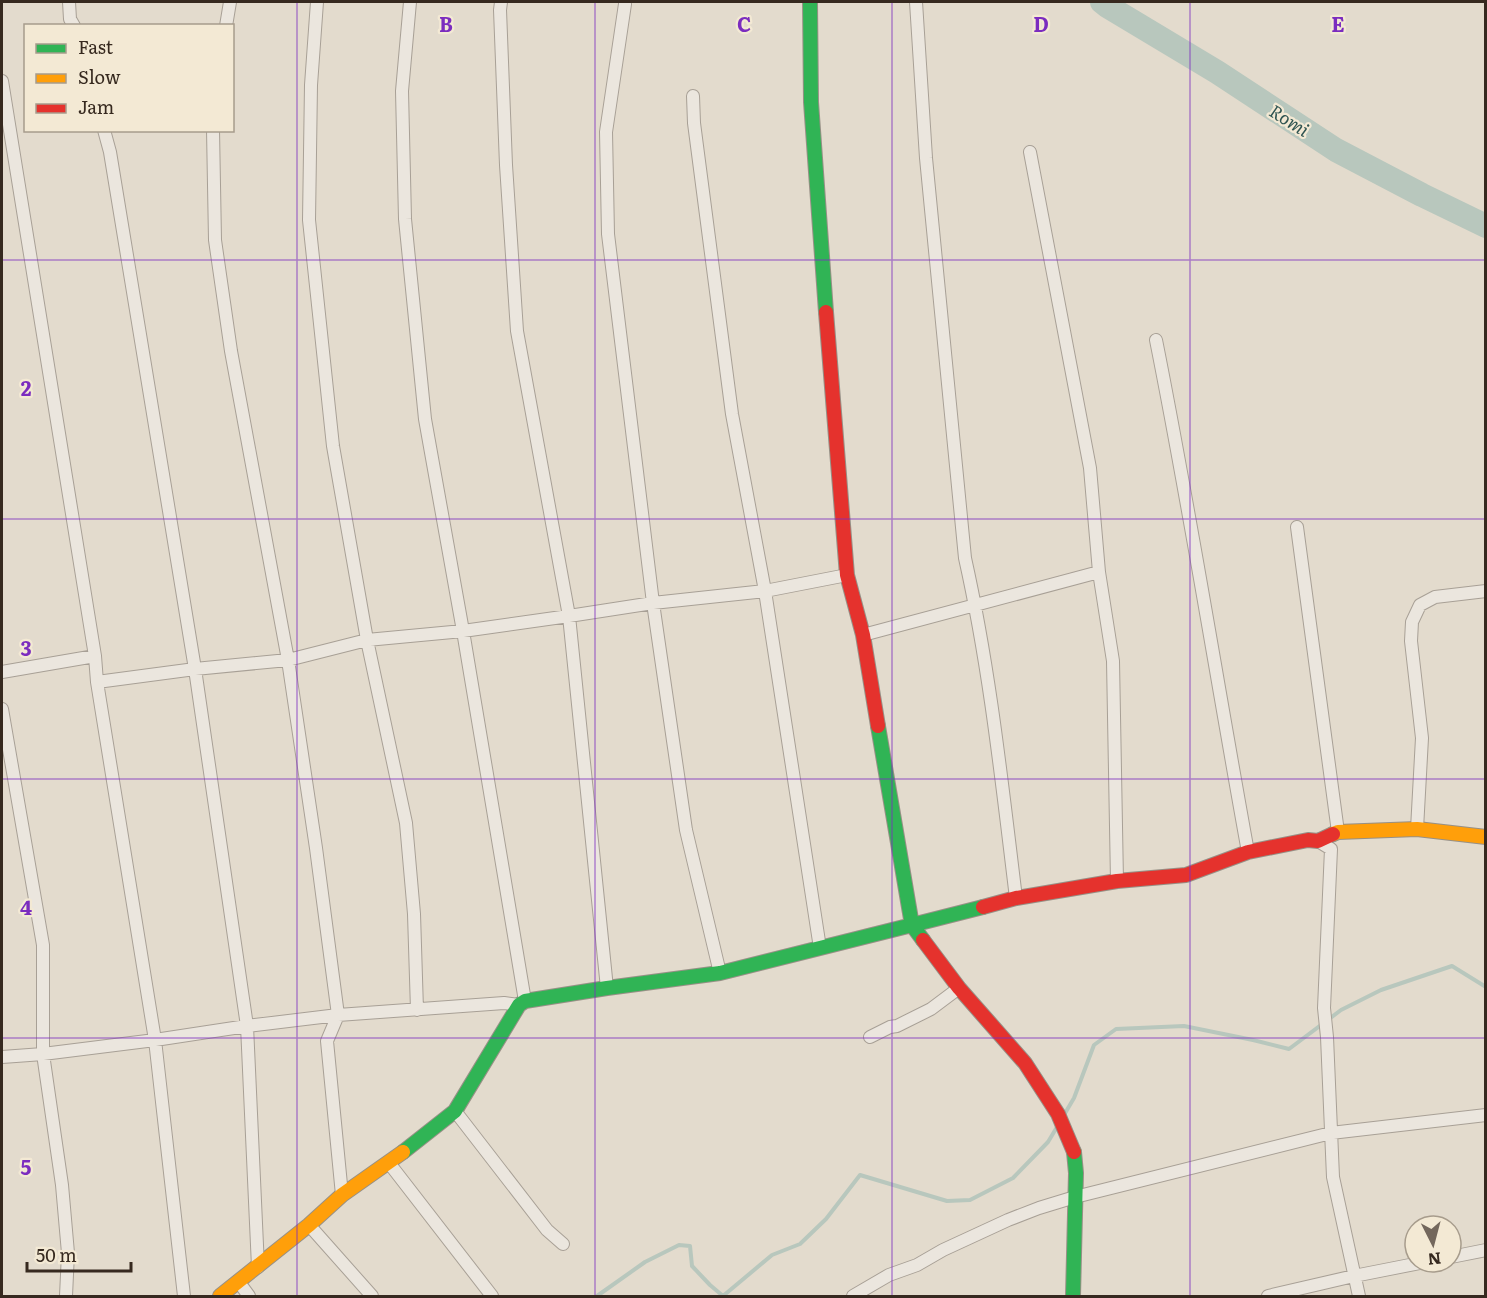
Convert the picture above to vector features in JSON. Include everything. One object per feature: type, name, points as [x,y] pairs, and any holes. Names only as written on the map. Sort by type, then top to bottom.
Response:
[{"type":"street","points":[[69,2],[70,19],[73,24]]},
{"type":"street","points":[[226,24],[230,2]]},
{"type":"street","points":[[317,2],[311,84],[309,220],[333,446],[367,640],[406,823],[414,914],[417,1010]]},
{"type":"street","points":[[220,1296],[309,1225],[342,1195],[389,1163],[455,1111],[522,1003],[463,632],[425,419],[405,219],[402,91],[410,2]]},
{"type":"street","points":[[501,2],[506,165],[517,331],[569,616],[607,988]]},
{"type":"street","points":[[810,2],[811,102],[815,172],[847,575],[863,635],[912,925],[959,988],[1024,1063],[1058,1114],[1074,1151],[1076,1173],[1073,1296]]},
{"type":"street","points":[[916,2],[926,158],[965,558],[998,748],[1016,898]]},
{"type":"street","points":[[625,4],[606,132],[608,234],[653,603],[686,830],[720,973]]},
{"type":"street","points":[[2,81],[155,1040],[184,1296]]},
{"type":"street","points":[[693,96],[694,123],[732,414],[765,591],[820,948]]},
{"type":"street","points":[[105,132],[110,152],[195,669],[248,1026],[258,1267]]},
{"type":"street","points":[[213,132],[215,240],[231,351],[288,660],[338,1015],[327,1041],[342,1195]]},
{"type":"street","points":[[1030,152],[1090,468],[1099,572],[1113,661],[1118,881]]},
{"type":"street","points":[[1156,340],[1179,457],[1214,669],[1248,852]]},
{"type":"street","points":[[1297,526],[1338,832]]},
{"type":"street","points":[[863,635],[1099,572]]},
{"type":"street","points":[[97,682],[288,660],[367,640],[463,632],[653,603],[765,591],[847,575]]},
{"type":"street","points":[[1417,829],[1422,738],[1411,641],[1412,622],[1420,605],[1435,597],[1485,591]]},
{"type":"street","points":[[2,672],[95,656]]},
{"type":"street","points":[[2,709],[43,945],[43,1054],[63,1197],[68,1253],[66,1296]]},
{"type":"street","points":[[1318,841],[1338,832],[1417,829],[1485,837]]},
{"type":"street","points":[[2,1057],[43,1054],[338,1015],[522,1003],[607,988],[720,973],[1016,898],[1118,881],[1186,875],[1248,852],[1308,840],[1318,841],[1331,849],[1324,1008],[1333,1177],[1359,1296]]},
{"type":"street","points":[[870,1037],[931,1009],[959,988]]},
{"type":"street","points":[[455,1111],[547,1230],[563,1244]]},
{"type":"street","points":[[853,1296],[889,1275],[1008,1220],[1075,1197],[1331,1133],[1485,1115]]},
{"type":"street","points":[[389,1163],[492,1296]]},
{"type":"street","points":[[309,1225],[372,1296]]},
{"type":"street","points":[[1463,1255],[1485,1250]]},
{"type":"street","points":[[1268,1296],[1403,1266]]},
{"type":"street","points":[[238,1281],[249,1296]]},
{"type":"waterway","name":"Romi","points":[[1102,2],[1217,72],[1336,150],[1486,226]]},
{"type":"waterway","points":[[1064,1115],[1074,1098],[1094,1045],[1116,1029],[1184,1026],[1289,1049],[1341,1010],[1381,990],[1452,966],[1486,987]]},
{"type":"waterway","points":[[597,1296],[645,1262],[679,1245],[690,1246],[692,1266],[723,1296],[772,1255],[800,1244],[826,1219],[860,1175],[947,1201],[970,1200],[1013,1178],[1048,1142],[1057,1127]]},
{"type":"traffic: fast","points":[[810,2],[811,102],[826,312]]},
{"type":"traffic: fast","points":[[878,726],[912,925],[983,907]]},
{"type":"traffic: fast","points":[[403,1152],[455,1111],[519,1005],[525,1001],[720,973],[912,925],[923,940]]},
{"type":"traffic: fast","points":[[1073,1296],[1076,1173],[1074,1152]]},
{"type":"traffic: slow","points":[[1333,834],[1417,829],[1486,837]]},
{"type":"traffic: slow","points":[[220,1296],[309,1225],[342,1195],[403,1152]]},
{"type":"traffic: jam","points":[[826,312],[847,575],[863,635],[878,726]]},
{"type":"traffic: jam","points":[[983,907],[1016,898],[1117,881],[1186,875],[1248,852],[1308,840],[1318,841],[1333,834]]},
{"type":"traffic: jam","points":[[923,940],[959,988],[1025,1063],[1058,1114],[1074,1152]]}]
